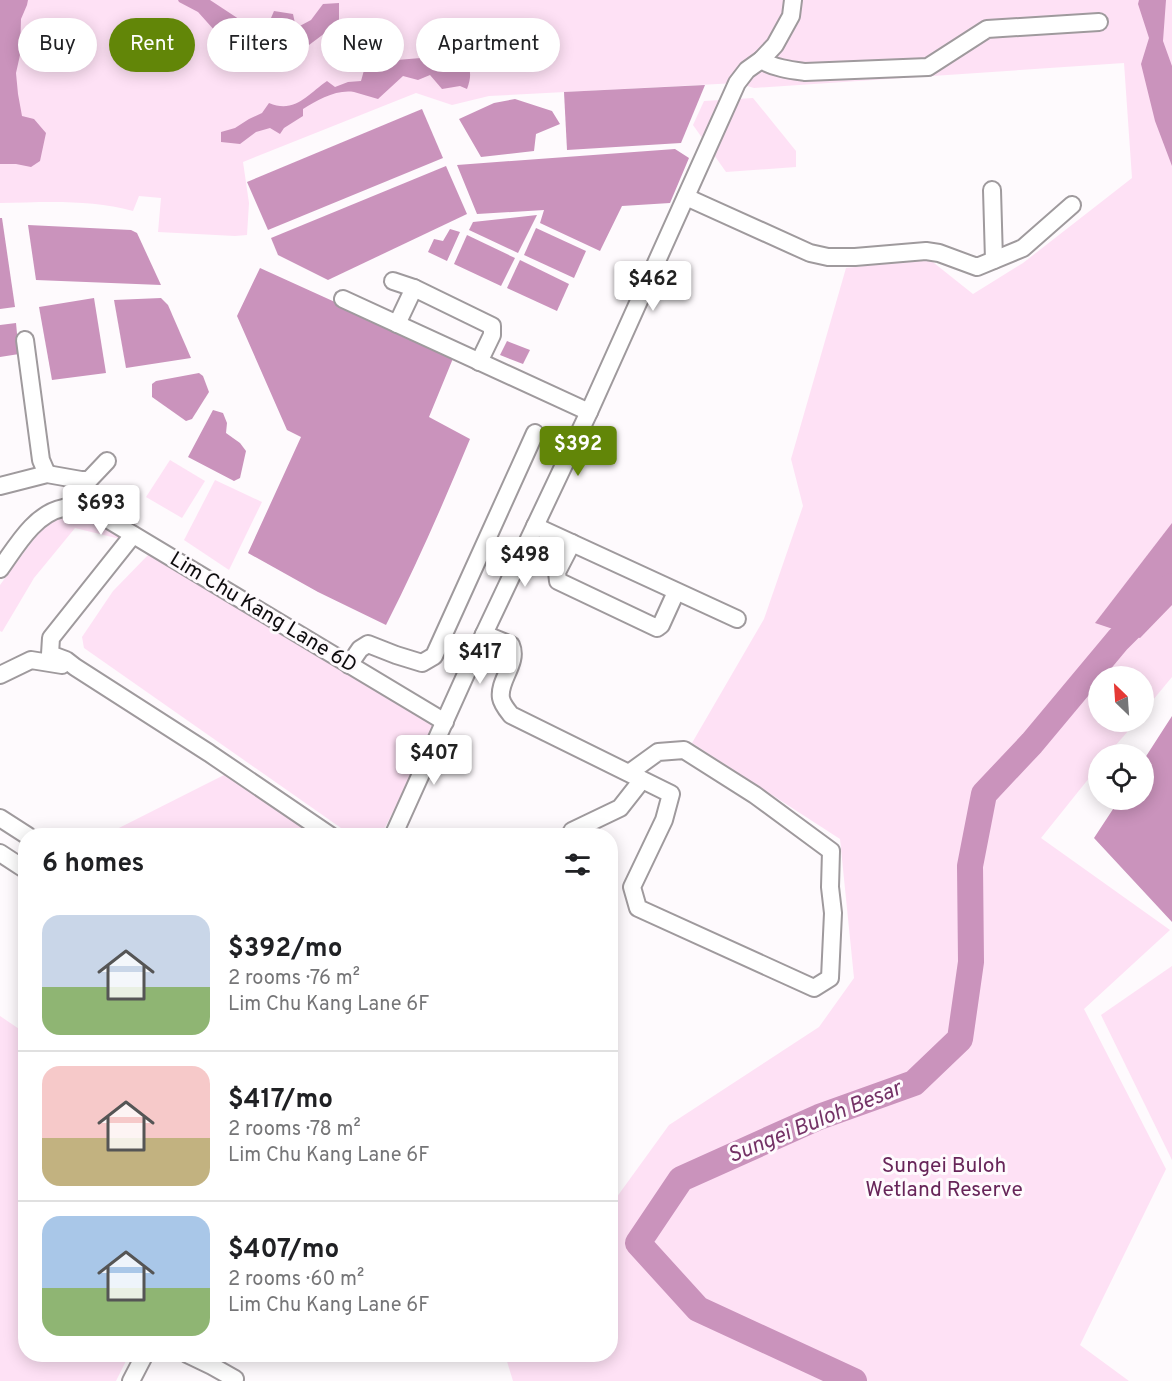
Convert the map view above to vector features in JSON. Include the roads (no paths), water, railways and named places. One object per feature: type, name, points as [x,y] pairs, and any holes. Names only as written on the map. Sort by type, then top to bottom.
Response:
[{"type":"street","points":[[397,828],[484,634],[589,412],[737,83],[747,70],[761,60],[775,45],[791,16],[793,0]]},
{"type":"street","points":[[761,60],[767,64],[805,72],[927,67],[987,29],[1100,22]]},
{"type":"street","points":[[992,190],[994,260]]},
{"type":"street","points":[[686,197],[810,253],[828,257],[855,257],[926,251],[939,253],[977,267],[1023,248],[1072,205]]},
{"type":"street","points":[[393,281],[414,288],[492,326],[492,335],[479,362]]},
{"type":"street","points":[[397,324],[414,288]]},
{"type":"street","points":[[343,299],[589,412]]},
{"type":"street","points":[[25,340],[41,460],[47,474]]},
{"type":"street","points":[[349,665],[360,649],[368,644],[422,663],[434,656],[535,433]]},
{"type":"street","points":[[0,486],[47,474],[89,480],[107,461]]},
{"type":"street","points":[[0,569],[27,532],[42,518],[60,508],[87,507],[81,480]]},
{"type":"street","name":"Lim Chu Kang Lane 6D","points":[[87,507],[445,722]]},
{"type":"street","points":[[535,526],[737,619]]},
{"type":"street","points":[[133,535],[51,638],[50,654],[66,660],[319,828]]},
{"type":"street","points":[[572,543],[557,572],[558,580],[657,628],[661,626],[676,591]]},
{"type":"street","points":[[484,634],[511,645],[513,657],[501,690],[501,699],[511,715],[636,777],[670,794],[664,820],[632,887],[638,908],[814,988],[830,978],[833,913],[830,887],[831,851],[755,795],[684,750],[657,752],[636,777],[620,808],[578,828]]},
{"type":"street","points":[[0,675],[31,660],[75,667]]},
{"type":"street","points":[[0,818],[18,830]]},
{"type":"street","points":[[0,853],[18,865]]},
{"type":"street","points":[[131,1381],[141,1362]]},
{"type":"street","points":[[217,1362],[235,1379]]},
{"type":"waterway","name":"Sungei Buloh Besar","points":[[854,1381],[698,1309],[638,1243],[681,1179],[819,1117],[914,1083],[960,1039],[971,962],[970,866],[984,794],[1032,743],[1118,640],[1172,586]]},
{"type":"park label","name":"Sungei Buloh Wetland Reserve","points":[[944,1178]]}]
